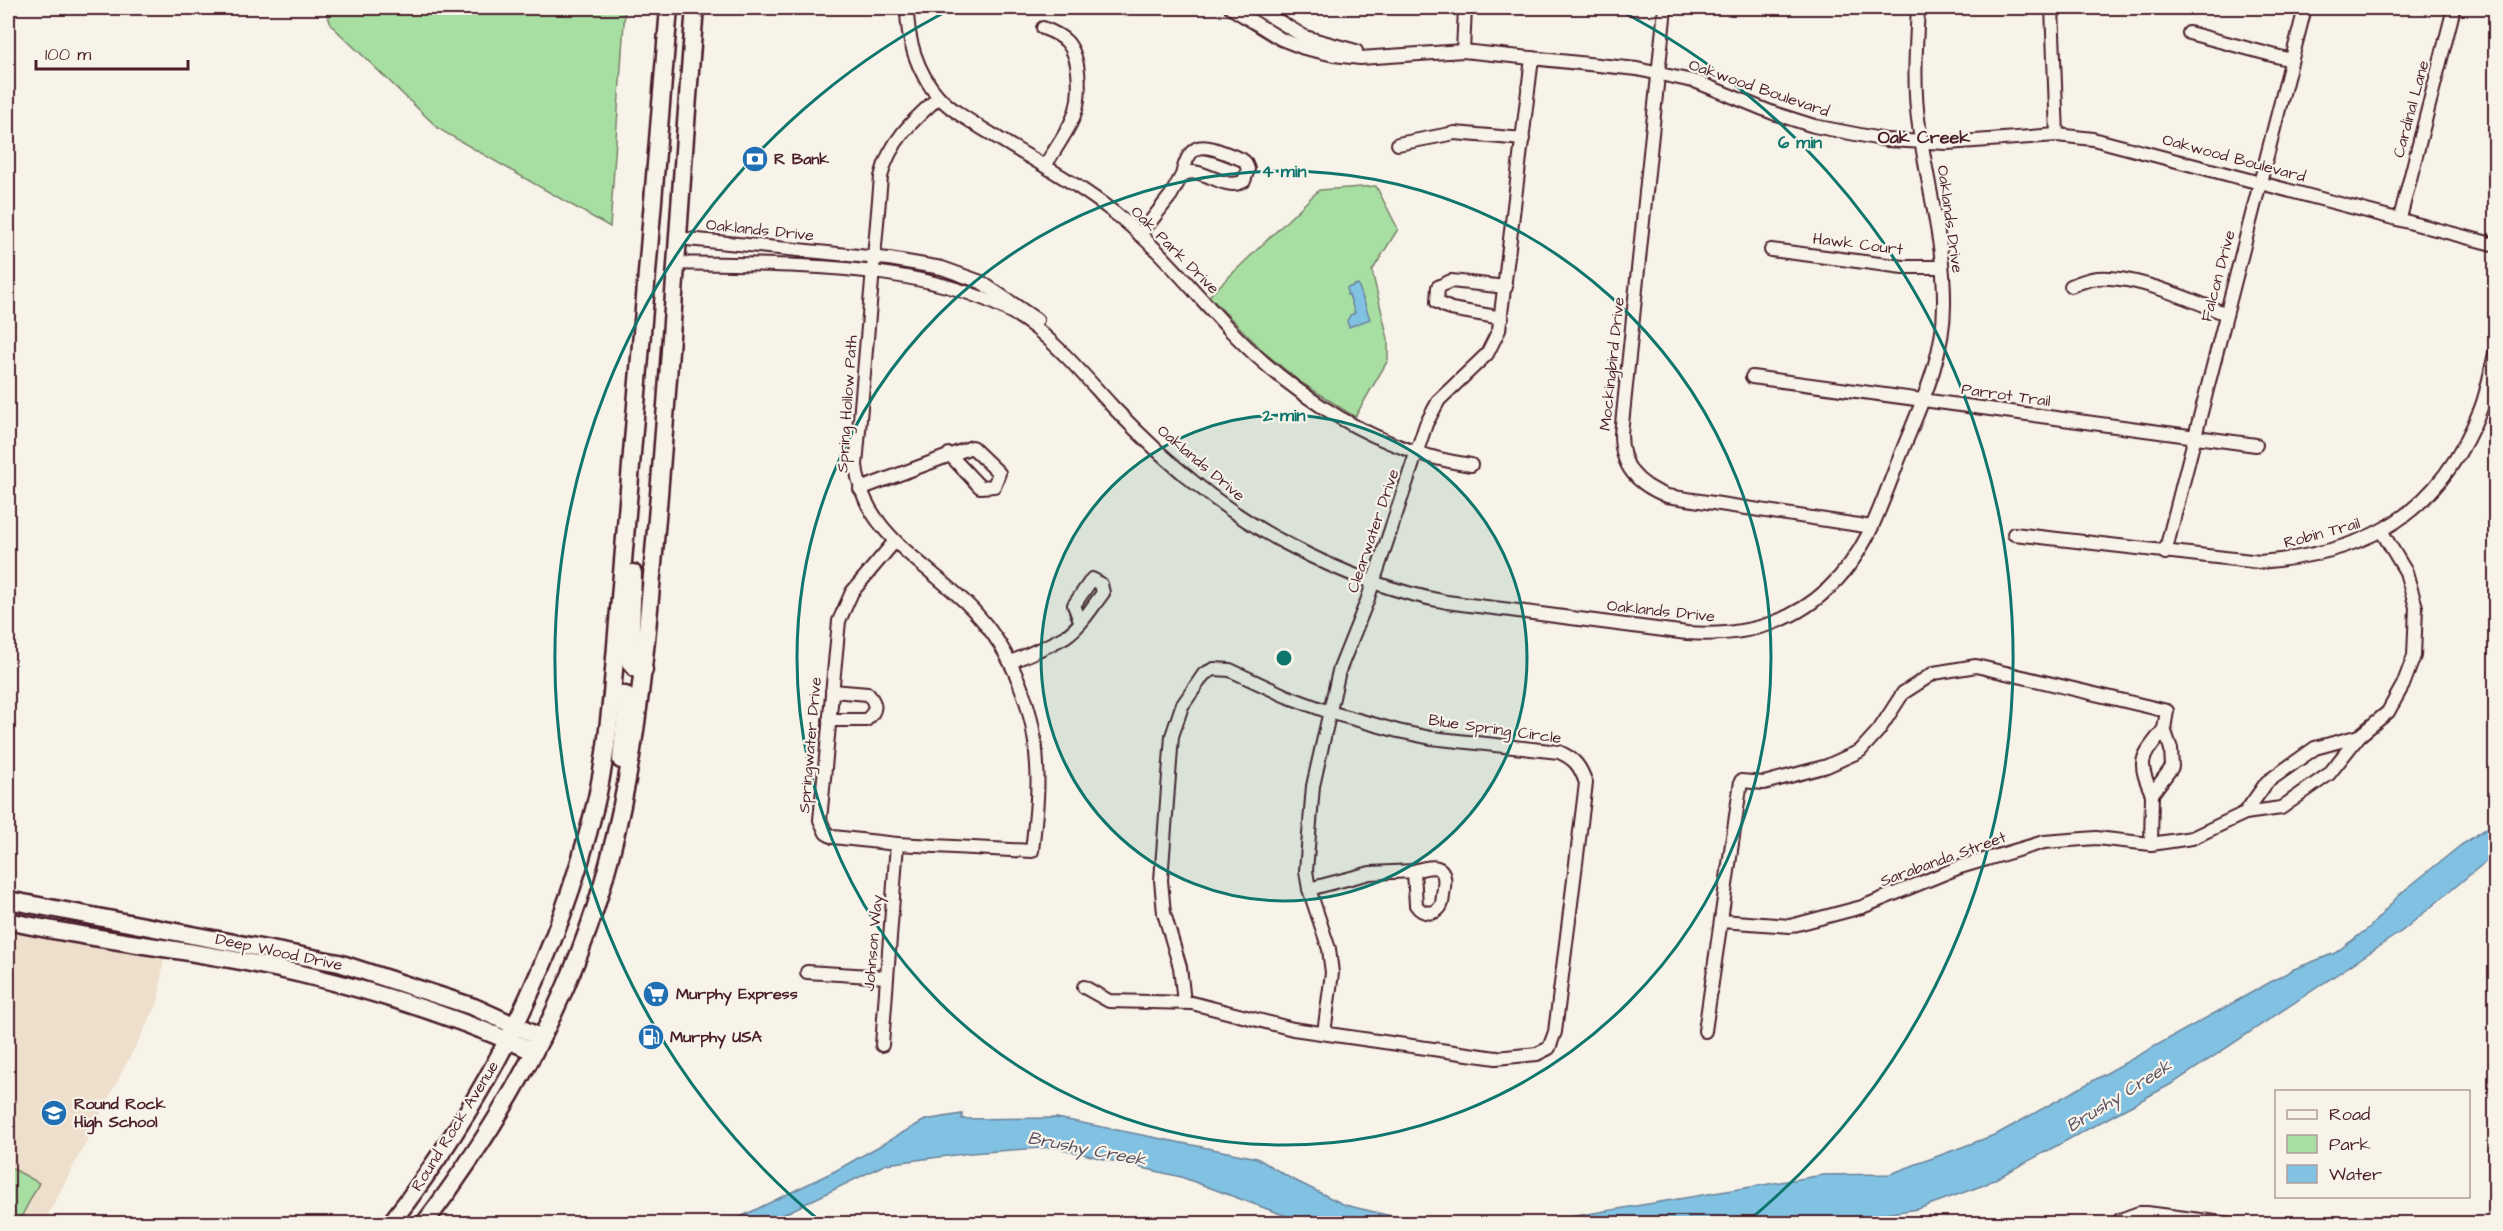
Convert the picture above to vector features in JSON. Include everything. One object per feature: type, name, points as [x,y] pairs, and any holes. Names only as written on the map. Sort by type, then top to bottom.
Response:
[{"type":"main road","name":"Round Rock Avenue","points":[[390,1224],[440,1154],[511,1033],[551,942],[588,829],[601,774],[612,694],[669,8]]},
{"type":"main road","points":[[690,8],[694,25]]},
{"type":"main road","name":"Round Rock Avenue","points":[[424,1224],[490,1126],[537,1044],[580,952],[615,838],[633,751],[644,670],[661,476],[695,8]]},
{"type":"main road","points":[[651,238],[678,238]]},
{"type":"main road","points":[[648,261],[675,263]]},
{"type":"main road","points":[[629,496],[636,512],[629,652],[633,667],[644,670]]},
{"type":"main road","points":[[612,694],[625,695],[627,702],[610,819],[615,838]]},
{"type":"main road","name":"Deep Wood Drive","points":[[8,900],[339,963],[446,997],[511,1033],[537,1044]]},
{"type":"main road","name":"Deep Wood Drive","points":[[8,921],[224,958],[366,990],[511,1033]]},
{"type":"street","name":"Oak Park Drive","points":[[907,8],[914,53],[939,97],[964,117],[1113,211],[1140,235],[1247,347],[1275,373],[1320,405],[1367,432],[1435,459],[1471,465]]},
{"type":"street","name":"Oakwood Boulevard","points":[[1231,8],[1266,31],[1304,48],[1334,55],[1360,58],[1463,51],[1637,69],[1697,82],[1773,113],[1814,126],[1868,137],[1922,143],[2057,135],[2093,139],[2400,218]]},
{"type":"street","name":"Oakwood Boulevard","points":[[1257,8],[1305,37],[1346,49],[1387,56]]},
{"type":"street","points":[[1463,51],[1465,8]]},
{"type":"street","name":"Mockingbird Drive","points":[[1665,8],[1621,434],[1621,447],[1626,465],[1641,484],[1667,496],[1872,527]]},
{"type":"street","name":"Oaklands Drive","points":[[675,263],[786,266],[911,277],[951,286],[1006,310],[1034,327],[1155,449],[1228,509],[1287,544],[1373,581],[1448,602],[1687,633],[1725,633],[1765,626],[1790,616],[1814,602],[1828,590],[1850,564],[1872,527],[1923,400],[1937,357],[1944,322],[1941,267],[1919,125],[1916,75],[1918,8]]},
{"type":"street","points":[[2052,8],[2057,135]]},
{"type":"street","name":"Falcon Drive","points":[[2165,553],[2305,8]]},
{"type":"street","name":"Cardinal Lane","points":[[2400,218],[2454,8]]},
{"type":"street","points":[[1043,28],[1059,35],[1070,46],[1079,81],[1078,101],[1072,120],[1045,166]]},
{"type":"street","points":[[2189,33],[2291,60]]},
{"type":"street","name":"Clearwater Drive","points":[[1324,1033],[1332,973],[1329,949],[1309,889],[1306,857],[1311,803],[1329,712],[1345,654],[1373,581],[1431,411],[1439,400],[1487,354],[1499,330],[1532,58]]},
{"type":"street","name":"Spring Hollow Path","points":[[939,97],[903,131],[887,157],[881,177],[856,465],[860,489],[872,516],[895,541],[955,591],[977,613],[1011,662],[1030,717],[1036,750],[1037,792],[1032,851]]},
{"type":"street","points":[[1398,144],[1455,133],[1523,139]]},
{"type":"street","points":[[1140,235],[1161,210],[1182,175],[1192,149],[1203,146],[1241,159],[1248,169],[1244,181],[1233,185],[1193,172],[1182,175]]},
{"type":"street","points":[[2400,218],[2496,245]]},
{"type":"street","name":"Oaklands Drive","points":[[678,238],[874,257],[942,268],[981,282],[1039,322],[1065,350],[1086,378]]},
{"type":"street","name":"Hawk Court","points":[[1771,250],[1903,267],[1941,267]]},
{"type":"street","points":[[2071,286],[2097,278],[2117,279],[2158,289],[2226,314]]},
{"type":"street","points":[[1502,318],[1451,309],[1437,302],[1438,287],[1451,281],[1506,287]]},
{"type":"street","name":"Robin Trail","points":[[2014,534],[2165,553],[2260,562],[2299,559],[2352,545],[2382,532],[2423,501],[2459,454],[2482,406],[2496,350]]},
{"type":"street","name":"Parrot Trail","points":[[1752,377],[2256,445]]},
{"type":"street","points":[[860,489],[949,454]]},
{"type":"street","name":"Sarabanda Street","points":[[1721,921],[1790,926],[1862,907],[1960,867],[2044,842],[2096,838],[2151,844],[2192,838],[2245,813],[2281,808],[2329,774],[2359,736],[2388,712],[2403,685],[2414,656],[2416,607],[2406,572],[2382,532]]},
{"type":"street","name":"Springwater Drive","points":[[895,541],[862,578],[844,607],[837,628],[820,820],[822,827],[833,837],[897,844],[1032,851]]},
{"type":"street","points":[[1011,662],[1067,635],[1080,621]]},
{"type":"street","points":[[1705,1031],[1741,781],[1764,783],[1827,766],[1860,751],[1879,730],[1903,693],[1934,673],[1976,666],[2167,711],[2164,729],[2173,759],[2172,766],[2152,794]]},
{"type":"street","name":"Blue Spring Circle","points":[[1214,669],[1222,669],[1329,712],[1431,738],[1559,752],[1573,758],[1580,767],[1586,783],[1555,1032],[1549,1048],[1537,1054],[1496,1058],[1257,1022],[1228,1012],[1184,1002],[1180,967],[1164,913],[1161,880],[1172,736],[1182,706],[1200,678],[1214,669]]},
{"type":"street","points":[[829,720],[866,720],[873,715],[876,708],[868,694],[832,691]]},
{"type":"street","points":[[2151,844],[2152,794],[2142,764],[2146,754],[2164,729]]},
{"type":"street","name":"Sarabanda Street","points":[[2245,813],[2267,782],[2315,748],[2359,736]]},
{"type":"street","name":"Johnson Way","points":[[882,1044],[897,844]]},
{"type":"street","points":[[1309,889],[1384,870],[1414,871]]},
{"type":"street","points":[[807,972],[886,977]]},
{"type":"street","points":[[1084,987],[1109,1000],[1184,1002]]},
{"type":"street","points":[[2120,1220],[2139,1213],[2147,1213],[2232,1224]]},
{"type":"shaded area","name":"Round Rock High School","points":[[8,928],[164,957],[158,1003],[44,1223],[8,1223]]},
{"type":"green space","points":[[325,8],[625,8],[610,227],[439,129],[331,25]]},
{"type":"green space","points":[[1376,186],[1398,229],[1372,271],[1388,339],[1388,360],[1355,417],[1299,381],[1265,353],[1209,296],[1319,190]]},
{"type":"green space","points":[[8,1166],[39,1183],[18,1223],[8,1223]]},
{"type":"water","points":[[1358,284],[1370,319],[1349,327],[1347,321],[1350,315],[1355,313],[1349,295],[1347,295],[1347,288]]},
{"type":"water","name":"Brushy Creek","points":[[2495,823],[2495,854],[2402,931],[2175,1082],[1984,1185],[1918,1209],[1821,1223],[1533,1223],[1823,1175],[1890,1174],[1997,1134],[2294,969],[2335,953],[2370,927],[2400,894],[2461,845]]},
{"type":"water","name":"Brushy Creek","points":[[962,1114],[962,1119],[1057,1118],[1257,1158],[1290,1178],[1345,1205],[1404,1219],[1441,1223],[1305,1223],[1181,1177],[1053,1147],[970,1153],[886,1164],[766,1223],[728,1223],[837,1170],[925,1120]]},
{"type":"place","name":"R Bank","points":[[755,159]]},
{"type":"place","name":"Murphy Express","points":[[656,994]]},
{"type":"place","name":"Murphy USA","points":[[651,1037]]},
{"type":"place","name":"Round Rock High School","points":[[54,1113]]},
{"type":"district","name":"Oak Creek","points":[[1924,137]]}]
